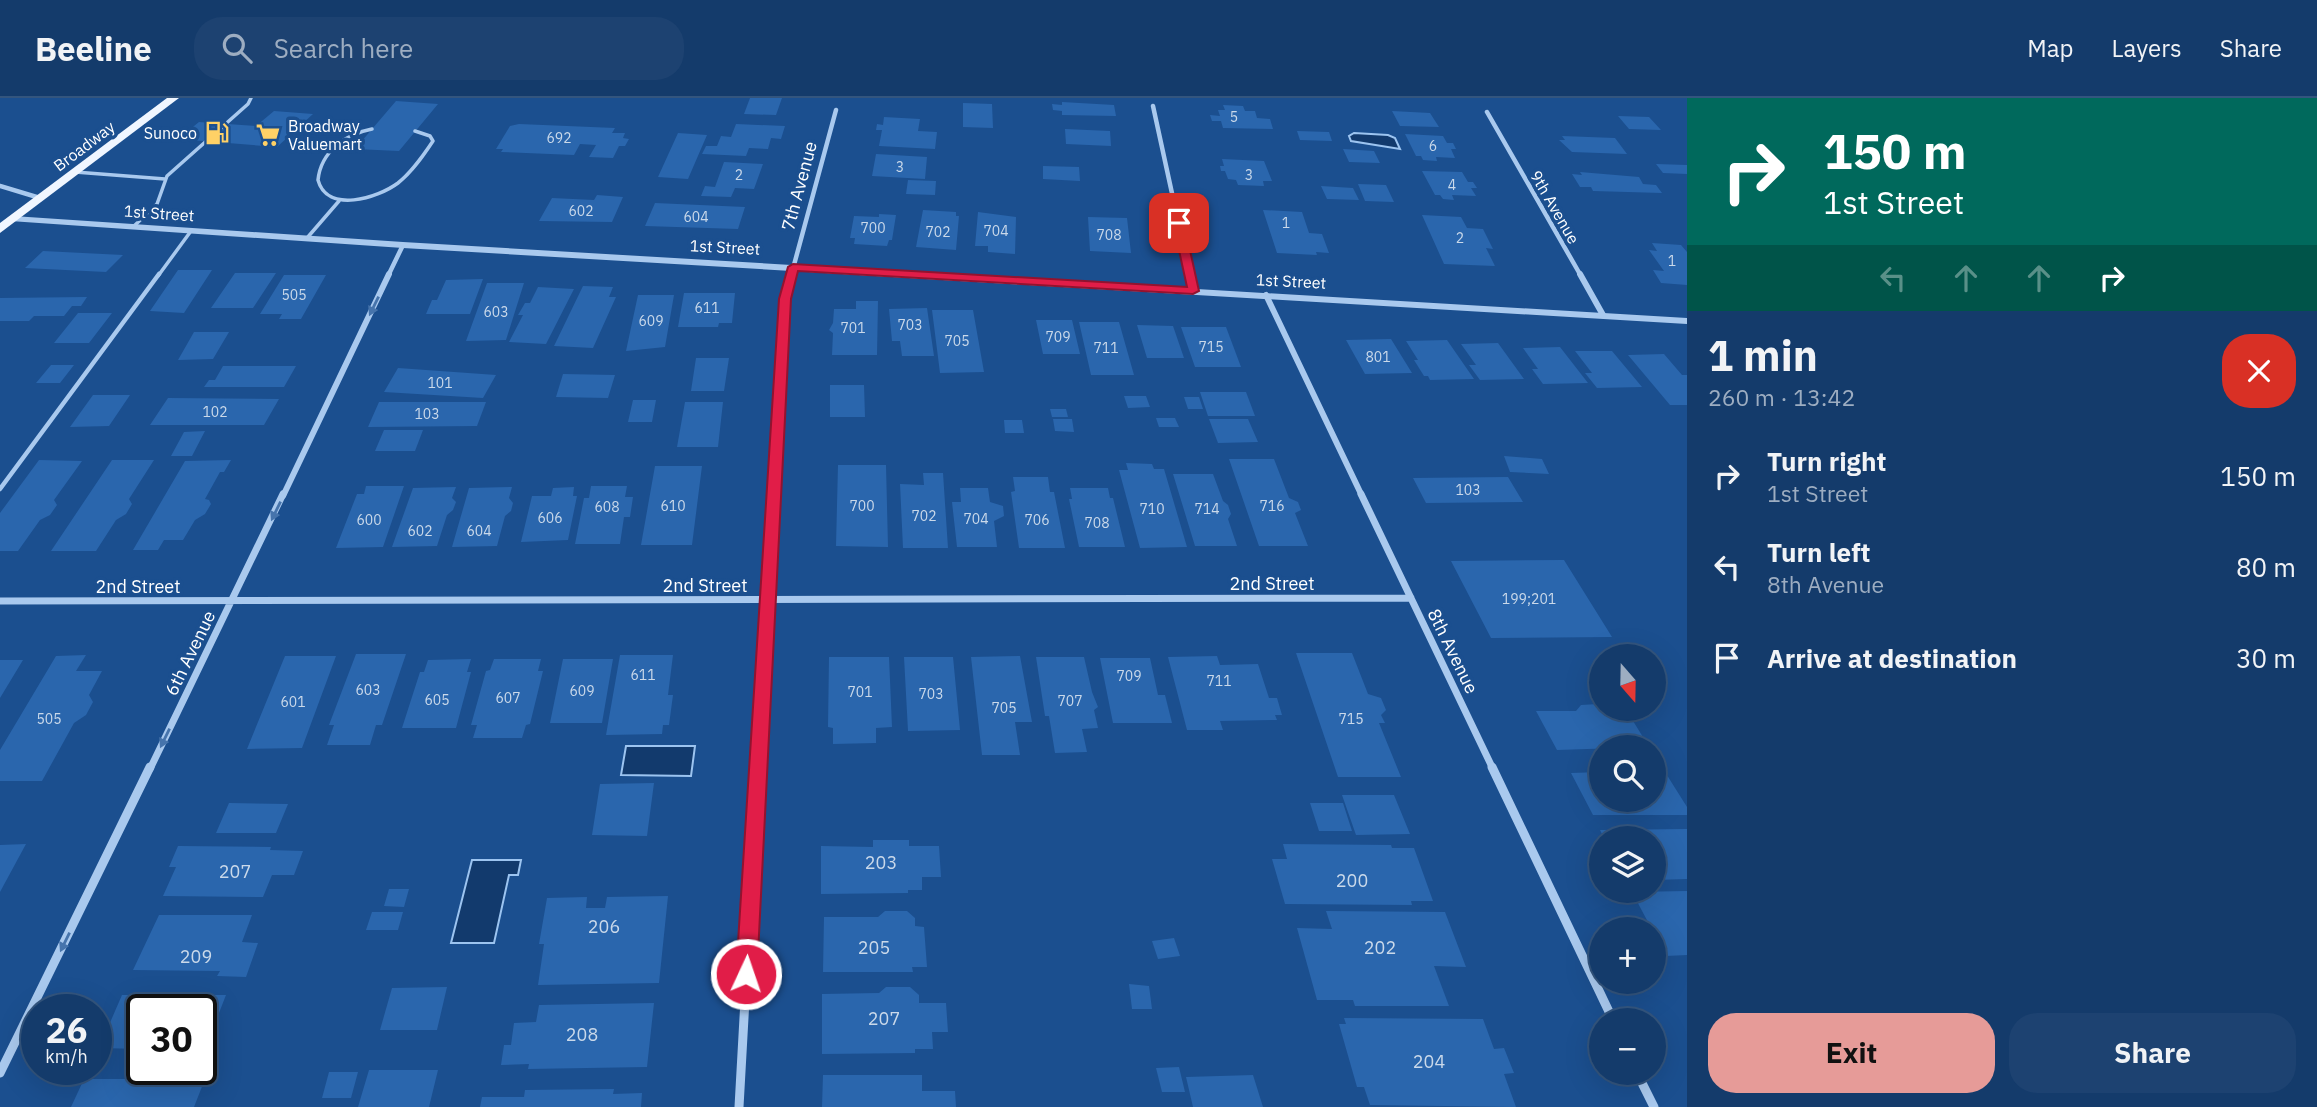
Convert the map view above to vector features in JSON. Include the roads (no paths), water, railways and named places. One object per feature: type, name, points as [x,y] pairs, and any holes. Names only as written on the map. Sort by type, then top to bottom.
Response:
[{"type":"main road","name":"Broadway","points":[[0,229],[174,98]]},
{"type":"street","points":[[1153,106],[1193,291]]},
{"type":"street","name":"7th Avenue","points":[[738,1107],[785,299],[836,110]]},
{"type":"street","name":"9th Avenue","points":[[1487,111],[1603,315]]},
{"type":"street","points":[[0,187],[40,198]]},
{"type":"street","name":"1st Street","points":[[13,219],[403,245],[1687,321]]},
{"type":"street","name":"6th Avenue","points":[[0,1073],[403,245]]},
{"type":"street","name":"8th Avenue","points":[[1266,295],[1607,1008]]},
{"type":"street","name":"2nd Street","points":[[0,601],[1410,598]]},
{"type":"street","points":[[1643,1085],[1654,1107]]},
{"type":"lane","points":[[133,227],[157,204],[165,179],[248,104],[251,98]]},
{"type":"lane","points":[[339,201],[320,188],[320,168],[347,136],[372,129]]},
{"type":"lane","points":[[307,238],[339,201],[382,192],[405,177],[433,141],[431,137],[415,131]]},
{"type":"lane","points":[[75,172],[165,179]]},
{"type":"lane","points":[[0,489],[191,231]]},
{"type":"water","points":[[1354,133],[1388,135],[1395,138],[1400,149],[1351,141],[1349,136]]},
{"type":"water","points":[[626,746],[695,746],[691,776],[621,775]]},
{"type":"water","points":[[472,860],[521,860],[518,875],[509,875],[494,943],[451,943]]},
{"type":"place","name":"Sunoco","points":[[217,133]]},
{"type":"place","name":"Broadway Valuemart","points":[[268,135]]}]
